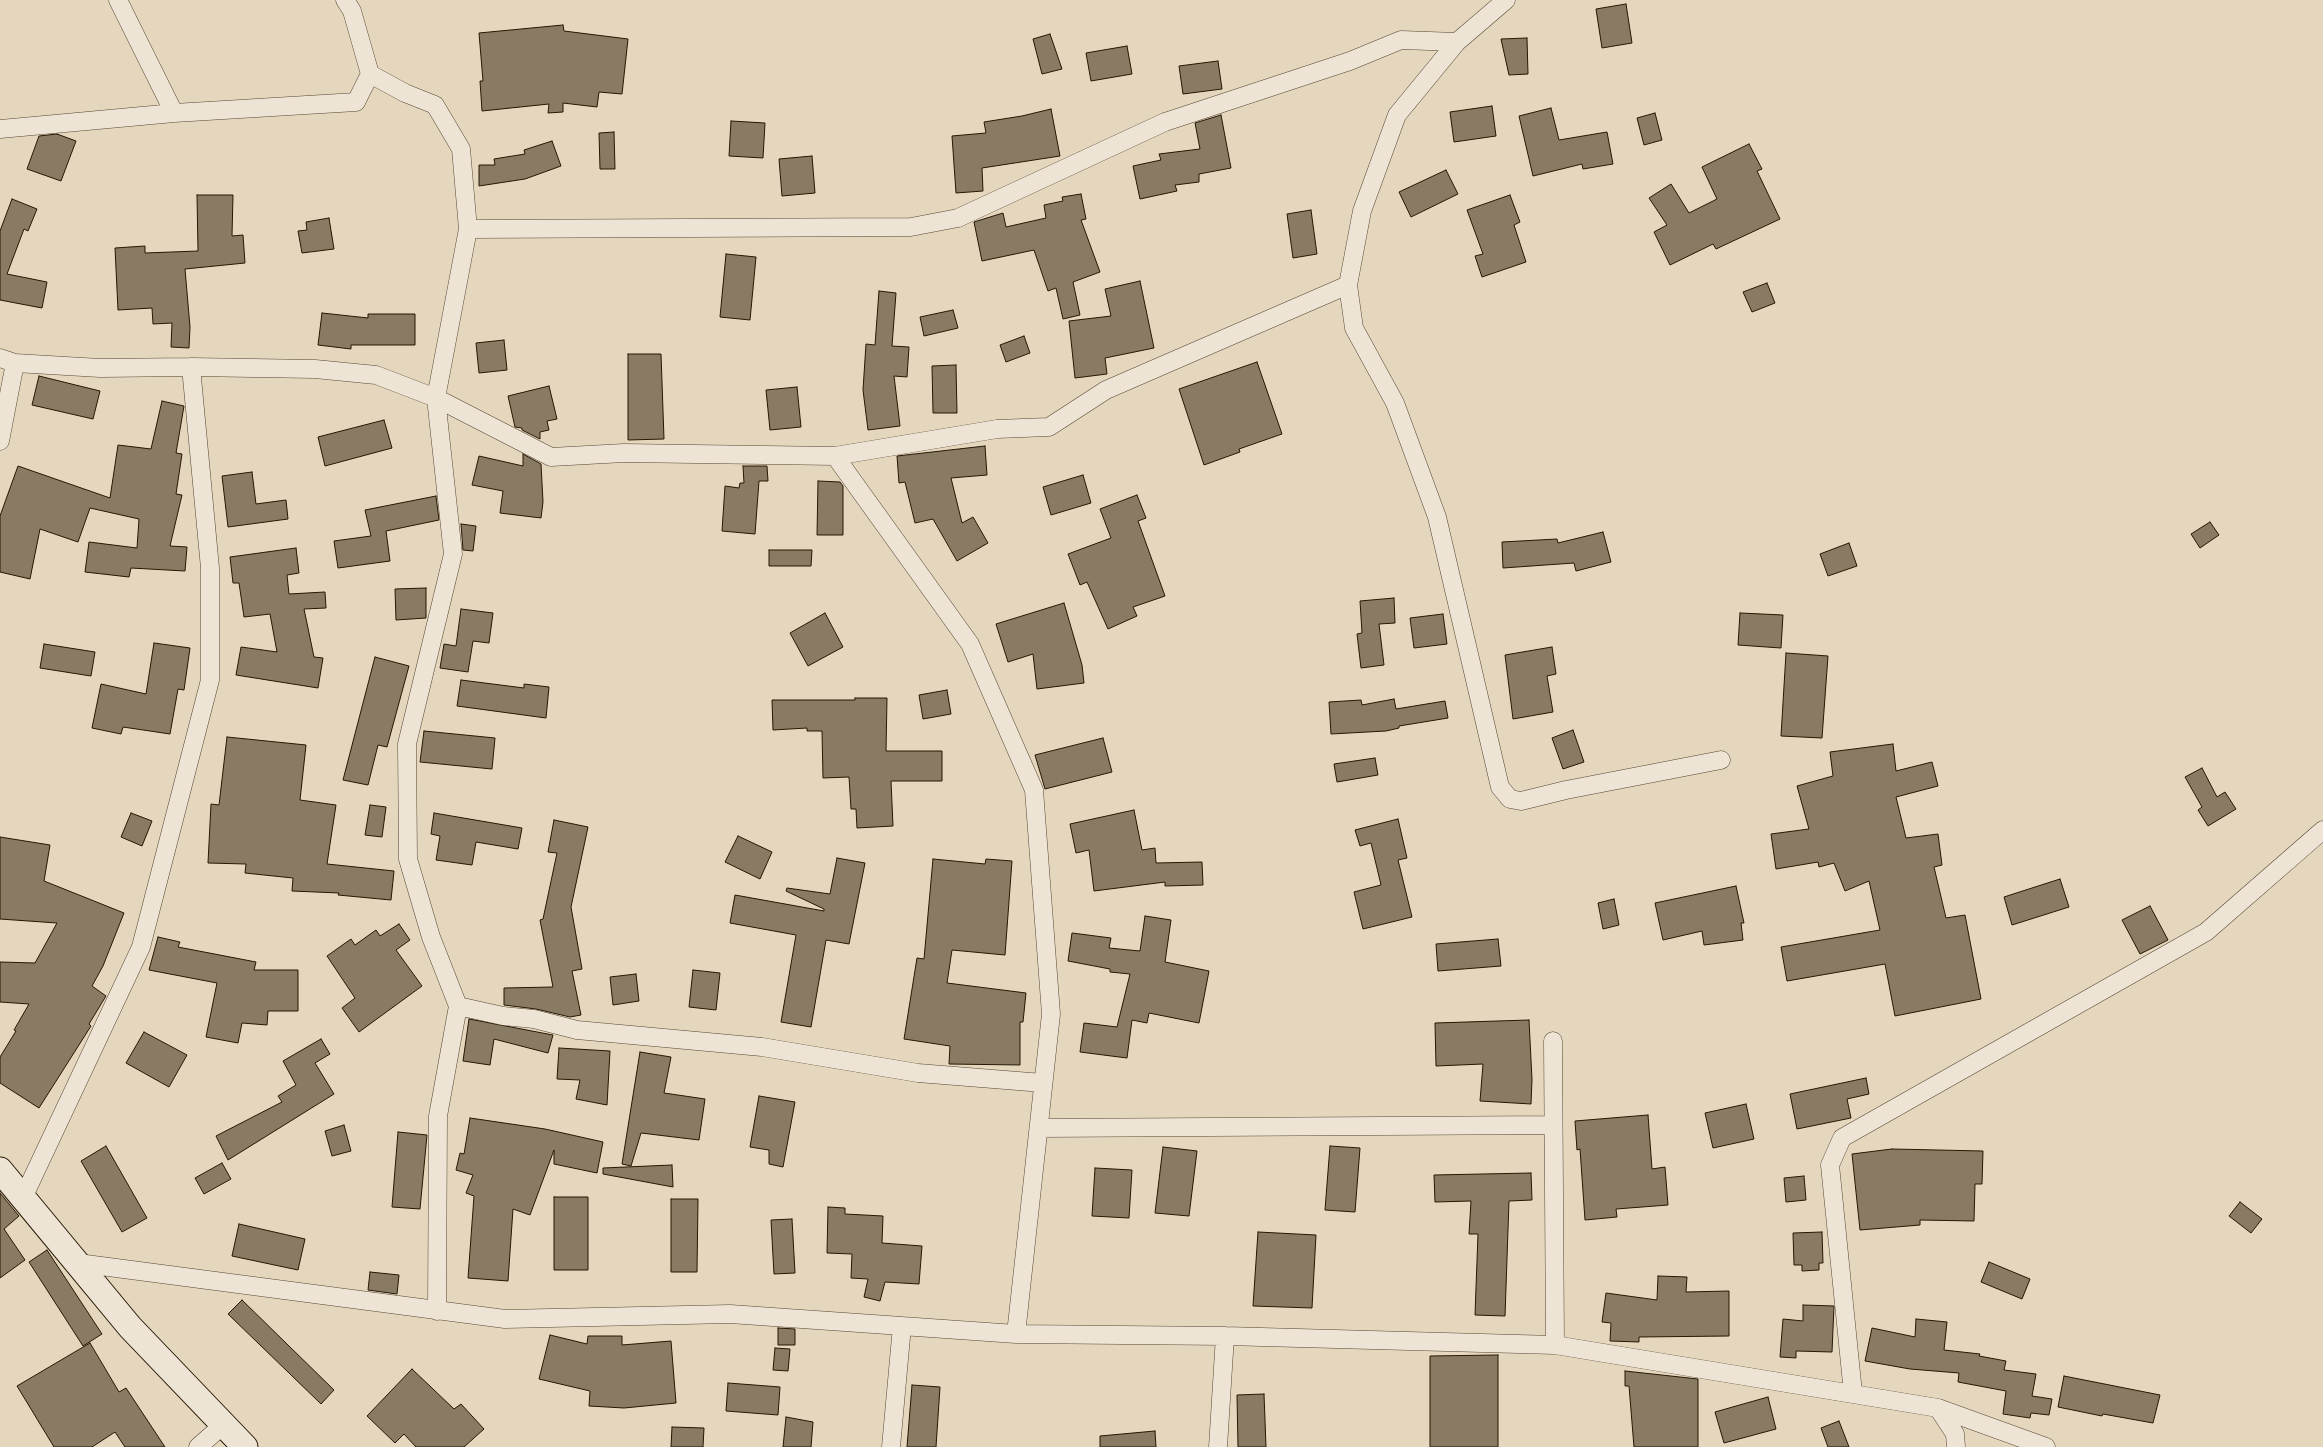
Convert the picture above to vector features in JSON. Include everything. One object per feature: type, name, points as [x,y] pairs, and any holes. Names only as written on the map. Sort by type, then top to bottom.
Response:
[{"type":"street","points":[[118,0],[174,113]]},
{"type":"street","points":[[0,129],[174,113],[356,102],[370,74],[352,11],[345,0]]},
{"type":"street","points":[[1506,0],[1457,42],[1397,115],[1362,212],[1348,285],[1354,328],[1395,403],[1437,517],[1500,787],[1510,799],[1521,801],[1566,790],[1721,760]]},
{"type":"street","points":[[468,229],[911,227],[958,218],[1165,122],[1350,61],[1401,40],[1457,42]]},
{"type":"street","points":[[370,74],[406,93],[435,105],[461,149],[468,229],[436,398],[452,554],[407,744],[408,859],[431,937],[458,1006],[438,1116],[437,1311]]},
{"type":"street","points":[[0,441],[7,360],[100,368],[315,369],[376,375],[436,398],[551,457],[624,453],[835,456],[997,429],[1049,427],[1106,390],[1348,285]]},
{"type":"street","points":[[23,1198],[141,947],[210,680],[210,568],[191,367]]},
{"type":"street","points":[[835,456],[970,644],[1034,790],[1051,1014],[1016,1334]]},
{"type":"street","points":[[1853,1393],[1830,1165],[1842,1138],[2206,932],[2323,830]]},
{"type":"street","points":[[458,1006],[503,1016],[534,1019],[576,1030],[762,1046],[918,1073],[1043,1083]]},
{"type":"street","points":[[1553,1041],[1555,1344]]},
{"type":"street","points":[[1039,1128],[1553,1126]]},
{"type":"street","points":[[0,1170],[130,1326],[245,1447]]},
{"type":"street","points":[[78,1262],[504,1319],[730,1314],[1016,1334],[1225,1336],[1555,1344],[1938,1408],[2046,1447]]},
{"type":"street","points":[[891,1447],[902,1326]]},
{"type":"street","points":[[1218,1447],[1225,1336]]},
{"type":"street","points":[[1938,1408],[1955,1434],[1956,1447]]},
{"type":"street","points":[[198,1447],[223,1425]]},
{"type":"building","points":[[1626,4],[1632,43],[1602,48],[1596,9]]},
{"type":"building","points":[[563,25],[564,31],[628,39],[622,94],[599,92],[597,107],[563,103],[563,112],[548,113],[549,104],[482,111],[480,81],[483,81],[479,33]]},
{"type":"building","points":[[1050,34],[1062,69],[1042,74],[1033,39]]},
{"type":"building","points":[[1527,38],[1528,74],[1509,75],[1501,39]]},
{"type":"building","points":[[1127,46],[1132,74],[1091,81],[1086,53]]},
{"type":"building","points":[[1218,61],[1222,89],[1183,94],[1179,66]]},
{"type":"building","points":[[1492,106],[1496,136],[1454,142],[1450,112]]},
{"type":"building","points":[[1551,108],[1559,140],[1607,132],[1613,164],[1583,169],[1582,164],[1533,176],[1519,116]]},
{"type":"building","points":[[1051,109],[1060,156],[982,168],[983,191],[956,193],[952,136],[986,133],[984,122]]},
{"type":"building","points":[[1655,113],[1662,140],[1644,145],[1637,118]]},
{"type":"building","points":[[1221,115],[1231,168],[1199,174],[1199,182],[1175,185],[1177,191],[1140,199],[1133,166],[1161,160],[1159,154],[1200,149],[1195,123]]},
{"type":"building","points":[[731,121],[765,123],[763,158],[729,156]]},
{"type":"building","points":[[614,132],[615,169],[600,169],[599,133]]},
{"type":"building","points":[[57,134],[76,141],[61,181],[27,169],[39,136]]},
{"type":"building","points":[[552,141],[561,166],[525,179],[479,186],[479,165],[495,165],[494,159],[525,154],[524,150]]},
{"type":"building","points":[[1749,144],[1762,169],[1757,171],[1780,219],[1716,249],[1713,244],[1670,265],[1654,232],[1667,225],[1649,198],[1671,184],[1689,213],[1717,199],[1702,167]]},
{"type":"building","points":[[812,156],[815,193],[782,196],[779,159]]},
{"type":"building","points":[[1446,170],[1458,194],[1411,217],[1399,192]]},
{"type":"building","points":[[1081,194],[1086,219],[1081,220],[1100,272],[1073,282],[1080,315],[1063,319],[1056,288],[1048,291],[1034,250],[982,261],[974,222],[1003,213],[1006,227],[1046,218],[1044,205],[1063,201],[1062,197]]},
{"type":"building","points":[[197,195],[233,195],[232,236],[243,235],[245,263],[185,269],[190,327],[189,348],[171,347],[172,323],[153,324],[152,308],[118,310],[115,248],[145,246],[145,253],[198,251]]},
{"type":"building","points":[[1510,195],[1520,222],[1514,225],[1526,262],[1482,277],[1475,256],[1483,254],[1467,210]]},
{"type":"building","points":[[12,199],[37,209],[28,231],[24,229],[7,274],[47,282],[42,308],[0,300],[0,231]]},
{"type":"building","points":[[1311,210],[1317,254],[1293,258],[1287,214]]},
{"type":"building","points":[[329,218],[334,249],[302,253],[298,231],[307,230],[306,222]]},
{"type":"building","points":[[726,254],[756,257],[750,320],[720,317]]},
{"type":"building","points":[[1140,281],[1154,348],[1105,358],[1107,374],[1075,378],[1069,321],[1111,316],[1105,289]]},
{"type":"building","points":[[1767,283],[1775,303],[1752,312],[1743,292]]},
{"type":"building","points":[[879,291],[896,293],[892,346],[909,347],[907,377],[894,376],[900,426],[868,430],[863,390],[866,344],[875,345]]},
{"type":"building","points":[[953,310],[958,328],[924,336],[920,317]]},
{"type":"building","points":[[322,313],[368,318],[368,314],[415,314],[415,345],[351,345],[351,349],[318,345]]},
{"type":"building","points":[[1024,336],[1030,353],[1006,362],[1000,345]]},
{"type":"building","points":[[504,340],[507,370],[479,373],[476,343]]},
{"type":"building","points":[[628,354],[661,354],[664,439],[628,440]]},
{"type":"building","points":[[1257,362],[1282,434],[1239,449],[1240,452],[1204,465],[1179,389]]},
{"type":"building","points":[[956,365],[957,413],[933,413],[932,366]]},
{"type":"building","points":[[39,376],[100,391],[93,419],[32,405]]},
{"type":"building","points":[[549,386],[557,419],[547,421],[549,430],[540,432],[540,439],[522,430],[522,428],[515,427],[508,396]]},
{"type":"building","points":[[797,387],[801,427],[770,430],[766,390]]},
{"type":"building","points":[[162,401],[184,406],[176,453],[182,454],[176,494],[182,495],[170,546],[187,547],[185,571],[131,568],[129,577],[85,572],[89,542],[137,548],[139,519],[90,508],[78,542],[40,529],[30,579],[0,572],[0,516],[18,466],[110,498],[118,445],[151,449]]},
{"type":"building","points":[[384,420],[392,448],[325,466],[318,437]]},
{"type":"building","points":[[985,446],[987,475],[951,478],[962,523],[973,517],[988,543],[957,561],[933,519],[915,523],[905,482],[899,483],[897,456]]},
{"type":"building","points":[[523,454],[541,464],[543,502],[541,518],[500,513],[503,491],[472,485],[479,456],[523,466]]},
{"type":"building","points":[[743,466],[767,466],[768,481],[759,481],[755,534],[722,531],[725,486],[739,488],[740,483],[744,483]]},
{"type":"building","points":[[252,472],[256,504],[286,500],[288,519],[228,527],[222,476]]},
{"type":"building","points":[[1083,475],[1091,503],[1051,515],[1043,487]]},
{"type":"building","points":[[818,481],[840,482],[843,486],[843,535],[817,535]]},
{"type":"building","points":[[1137,495],[1146,518],[1138,521],[1165,596],[1133,607],[1137,616],[1108,629],[1087,582],[1080,585],[1068,554],[1111,538],[1100,509]]},
{"type":"building","points":[[436,496],[439,520],[386,531],[390,561],[338,568],[334,541],[371,536],[365,510]]},
{"type":"building","points":[[2210,522],[2219,535],[2200,548],[2191,534]]},
{"type":"building","points":[[461,524],[476,526],[473,551],[463,550]]},
{"type":"building","points":[[1603,532],[1611,562],[1576,571],[1574,563],[1503,568],[1502,542],[1557,539],[1558,543]]},
{"type":"building","points":[[1849,543],[1857,566],[1828,576],[1820,554]]},
{"type":"building","points":[[296,548],[299,573],[287,575],[289,594],[325,592],[326,608],[304,609],[314,657],[323,658],[318,688],[236,675],[241,647],[277,652],[270,614],[244,617],[239,583],[233,583],[230,557]]},
{"type":"building","points":[[769,550],[812,550],[811,566],[769,566]]},
{"type":"building","points":[[426,588],[426,618],[396,620],[395,589]]},
{"type":"building","points":[[1394,598],[1395,623],[1379,624],[1384,665],[1361,668],[1357,634],[1362,633],[1360,601]]},
{"type":"building","points":[[1064,603],[1082,665],[1084,683],[1037,689],[1033,654],[1008,662],[996,624]]},
{"type":"building","points":[[461,609],[493,613],[489,643],[473,641],[468,672],[440,668],[444,644],[456,646]]},
{"type":"building","points":[[825,613],[843,647],[808,666],[790,633]]},
{"type":"building","points":[[1740,613],[1783,615],[1781,648],[1738,645]]},
{"type":"building","points":[[1443,614],[1447,644],[1414,648],[1410,618]]},
{"type":"building","points":[[154,643],[190,648],[184,690],[178,689],[170,734],[123,727],[121,734],[92,728],[101,684],[146,694]]},
{"type":"building","points":[[44,644],[95,652],[91,676],[40,668]]},
{"type":"building","points":[[1552,647],[1556,674],[1547,676],[1553,712],[1513,719],[1505,655]]},
{"type":"building","points":[[1786,653],[1828,656],[1822,738],[1781,736]]},
{"type":"building","points":[[375,657],[409,666],[387,747],[378,745],[368,785],[343,780]]},
{"type":"building","points":[[461,680],[524,688],[524,684],[549,687],[546,718],[457,706]]},
{"type":"building","points":[[947,690],[951,714],[923,719],[919,695]]},
{"type":"building","points":[[855,698],[887,698],[886,751],[942,751],[942,781],[891,781],[893,826],[857,828],[856,809],[851,809],[849,777],[823,778],[822,731],[807,731],[807,728],[773,730],[772,700],[855,700]]},
{"type":"building","points":[[1394,699],[1396,709],[1445,701],[1448,718],[1399,726],[1399,728],[1386,731],[1331,734],[1329,702],[1361,700],[1362,705]]},
{"type":"building","points":[[1573,730],[1584,762],[1563,769],[1552,738]]},
{"type":"building","points":[[424,731],[495,738],[492,769],[420,762]]},
{"type":"building","points":[[227,737],[306,745],[300,800],[336,805],[327,864],[394,871],[391,900],[338,895],[339,893],[292,891],[293,878],[245,873],[246,864],[208,863],[211,804],[219,805]]},
{"type":"building","points":[[1103,738],[1112,772],[1045,789],[1035,755]]},
{"type":"building","points":[[1893,744],[1896,771],[1932,762],[1938,786],[1896,797],[1906,838],[1938,834],[1942,865],[1934,867],[1946,918],[1965,915],[1981,999],[1895,1016],[1885,964],[1787,981],[1781,947],[1880,930],[1869,881],[1845,891],[1834,863],[1819,867],[1818,862],[1776,869],[1771,834],[1809,829],[1797,786],[1833,776],[1830,752]]},
{"type":"building","points":[[1375,758],[1378,775],[1337,782],[1334,764]]},
{"type":"building","points":[[2202,768],[2217,797],[2225,792],[2236,809],[2208,826],[2198,810],[2202,807],[2185,777]]},
{"type":"building","points":[[370,805],[386,807],[382,837],[365,835]]},
{"type":"building","points":[[1134,810],[1142,850],[1155,848],[1156,863],[1202,862],[1203,885],[1165,886],[1165,882],[1094,891],[1089,850],[1076,853],[1070,824]]},
{"type":"building","points":[[131,813],[152,821],[142,846],[121,837]]},
{"type":"building","points":[[434,813],[522,828],[518,849],[476,842],[472,865],[436,860],[440,836],[431,834]]},
{"type":"building","points":[[1398,819],[1407,858],[1398,860],[1412,917],[1363,929],[1354,892],[1381,885],[1371,843],[1360,846],[1355,830]]},
{"type":"building","points":[[554,820],[588,827],[571,907],[582,969],[572,971],[581,1015],[570,1017],[536,1009],[504,1005],[504,988],[553,987],[540,920],[543,919],[557,853],[548,852]]},
{"type":"building","points":[[738,836],[772,852],[760,879],[725,862]]},
{"type":"building","points":[[0,837],[50,845],[44,881],[124,913],[103,966],[92,986],[106,996],[89,1024],[91,1026],[39,1108],[0,1083],[0,1057],[16,1031],[14,1030],[29,1004],[0,1002],[0,962],[35,963],[57,923],[0,919]]},
{"type":"building","points":[[837,858],[865,863],[849,944],[826,940],[811,1027],[781,1022],[796,935],[730,923],[735,895],[824,911],[824,909],[786,891],[787,888],[830,894]]},
{"type":"building","points":[[933,859],[985,864],[986,859],[1012,861],[1005,955],[952,950],[947,983],[1026,993],[1023,1022],[1020,1022],[1020,1065],[949,1064],[950,1046],[904,1039],[917,958],[924,959]]},
{"type":"building","points":[[2060,879],[2069,907],[2012,925],[2004,897]]},
{"type":"building","points":[[1736,886],[1744,923],[1741,923],[1743,940],[1704,945],[1702,931],[1663,940],[1655,903]]},
{"type":"building","points":[[1614,899],[1619,925],[1603,929],[1598,903]]},
{"type":"building","points":[[2150,906],[2168,940],[2140,954],[2122,920]]},
{"type":"building","points":[[1145,916],[1171,920],[1165,962],[1209,971],[1199,1023],[1149,1013],[1147,1023],[1132,1020],[1127,1058],[1080,1052],[1084,1023],[1117,1027],[1130,974],[1110,972],[1110,969],[1068,961],[1072,933],[1111,938],[1109,948],[1140,951]]},
{"type":"building","points":[[399,924],[410,940],[396,950],[422,986],[359,1032],[342,1008],[355,998],[327,956],[351,939],[355,945],[376,930],[380,936]]},
{"type":"building","points":[[158,937],[180,942],[178,947],[256,962],[254,970],[298,970],[298,1011],[268,1011],[267,1025],[242,1023],[238,1043],[206,1037],[217,983],[149,970]]},
{"type":"building","points":[[1498,939],[1501,966],[1438,971],[1436,944]]},
{"type":"building","points":[[693,970],[720,973],[716,1010],[689,1007]]},
{"type":"building","points":[[636,974],[639,1001],[613,1005],[610,977]]},
{"type":"building","points":[[469,1019],[553,1035],[548,1053],[494,1039],[490,1065],[463,1061]]},
{"type":"building","points":[[1529,1020],[1532,1080],[1531,1104],[1480,1101],[1483,1064],[1436,1066],[1435,1023]]},
{"type":"building","points":[[144,1032],[187,1055],[169,1087],[126,1063]]},
{"type":"building","points":[[321,1039],[330,1054],[315,1063],[334,1094],[228,1160],[216,1136],[282,1102],[278,1096],[296,1085],[283,1061]]},
{"type":"building","points":[[559,1048],[610,1051],[607,1105],[576,1099],[580,1080],[557,1079]]},
{"type":"building","points":[[640,1052],[671,1057],[664,1093],[705,1099],[699,1140],[641,1133],[631,1166],[622,1164]]},
{"type":"building","points":[[1866,1078],[1869,1094],[1847,1099],[1851,1118],[1797,1129],[1790,1094]]},
{"type":"building","points":[[759,1096],[795,1102],[783,1167],[769,1164],[769,1150],[750,1147]]},
{"type":"building","points":[[1746,1104],[1754,1139],[1713,1148],[1705,1113]]},
{"type":"building","points":[[1648,1115],[1652,1169],[1665,1167],[1668,1205],[1616,1209],[1617,1217],[1585,1220],[1580,1149],[1577,1150],[1575,1121]]},
{"type":"building","points":[[470,1118],[545,1129],[603,1142],[597,1173],[554,1164],[554,1150],[530,1215],[513,1209],[508,1281],[468,1278],[474,1196],[466,1193],[473,1175],[456,1170],[460,1153],[464,1154]]},
{"type":"building","points":[[344,1125],[351,1151],[332,1156],[325,1131]]},
{"type":"building","points":[[398,1132],[427,1135],[420,1209],[392,1207]]},
{"type":"building","points":[[106,1146],[147,1218],[122,1232],[81,1161]]},
{"type":"building","points":[[1330,1146],[1360,1148],[1355,1212],[1325,1210]]},
{"type":"building","points":[[1163,1147],[1197,1151],[1189,1216],[1155,1213]]},
{"type":"building","points":[[1892,1149],[1983,1151],[1982,1184],[1975,1184],[1974,1221],[1920,1220],[1920,1225],[1860,1230],[1852,1154]]},
{"type":"building","points":[[222,1163],[231,1179],[204,1194],[195,1178]]},
{"type":"building","points":[[672,1165],[673,1187],[603,1174],[603,1168]]},
{"type":"building","points":[[1095,1168],[1132,1170],[1129,1218],[1092,1216]]},
{"type":"building","points":[[1531,1173],[1532,1200],[1509,1201],[1505,1316],[1475,1315],[1478,1234],[1469,1234],[1471,1201],[1435,1202],[1434,1175]]},
{"type":"building","points":[[1804,1176],[1806,1200],[1786,1202],[1784,1178]]},
{"type":"building","points":[[0,1193],[19,1216],[4,1229],[25,1260],[0,1278]]},
{"type":"building","points":[[554,1197],[588,1197],[588,1270],[554,1270]]},
{"type":"building","points":[[671,1199],[698,1199],[697,1272],[671,1272]]},
{"type":"building","points":[[2240,1202],[2262,1219],[2251,1233],[2229,1216]]},
{"type":"building","points":[[828,1207],[845,1208],[845,1214],[883,1216],[882,1243],[922,1246],[919,1284],[885,1282],[880,1301],[864,1297],[868,1279],[851,1278],[852,1254],[827,1253]]},
{"type":"building","points":[[792,1219],[795,1273],[774,1274],[771,1220]]},
{"type":"building","points":[[239,1224],[305,1239],[298,1270],[232,1256]]},
{"type":"building","points":[[1258,1232],[1316,1235],[1312,1308],[1253,1306]]},
{"type":"building","points":[[1822,1232],[1823,1263],[1819,1263],[1819,1270],[1802,1271],[1802,1265],[1794,1265],[1793,1233]]},
{"type":"building","points":[[47,1250],[102,1334],[83,1346],[29,1262]]},
{"type":"building","points":[[1989,1262],[2030,1279],[2022,1299],[1981,1282]]},
{"type":"building","points":[[370,1272],[399,1275],[397,1294],[368,1290]]},
{"type":"building","points":[[1658,1276],[1687,1277],[1686,1292],[1729,1291],[1729,1336],[1639,1337],[1639,1342],[1610,1341],[1611,1323],[1602,1322],[1606,1293],[1657,1300]]},
{"type":"building","points":[[242,1300],[334,1390],[321,1404],[228,1314]]},
{"type":"building","points":[[1803,1305],[1834,1306],[1832,1352],[1796,1351],[1796,1358],[1780,1357],[1783,1319],[1803,1321]]},
{"type":"building","points":[[1916,1319],[1947,1322],[1944,1350],[1980,1354],[1979,1356],[2006,1361],[2004,1370],[2036,1374],[2032,1396],[2052,1399],[2049,1415],[2031,1413],[2030,1418],[2003,1414],[2006,1391],[1958,1382],[1959,1373],[1910,1369],[1865,1361],[1872,1328],[1915,1337]]},
{"type":"building","points":[[778,1328],[795,1329],[795,1345],[778,1345]]},
{"type":"building","points":[[550,1335],[587,1344],[588,1336],[622,1336],[622,1345],[671,1341],[676,1403],[624,1408],[589,1406],[590,1391],[539,1379]]},
{"type":"building","points":[[90,1343],[119,1392],[126,1388],[165,1447],[125,1447],[115,1432],[92,1447],[54,1447],[17,1386]]},
{"type":"building","points":[[775,1348],[790,1349],[788,1371],[773,1370]]},
{"type":"building","points":[[1498,1355],[1498,1447],[1430,1447],[1430,1356]]},
{"type":"building","points":[[412,1369],[454,1409],[461,1404],[484,1429],[464,1447],[416,1447],[404,1434],[395,1443],[367,1416]]},
{"type":"building","points":[[1625,1371],[1698,1379],[1698,1447],[1634,1447],[1629,1386],[1625,1386]]},
{"type":"building","points":[[2064,1376],[2160,1395],[2153,1423],[2103,1414],[2102,1416],[2058,1407]]},
{"type":"building","points":[[728,1383],[780,1387],[778,1415],[726,1411]]},
{"type":"building","points":[[912,1385],[940,1387],[936,1447],[907,1447]]},
{"type":"building","points":[[1264,1394],[1266,1447],[1238,1447],[1237,1395]]},
{"type":"building","points":[[1768,1397],[1776,1429],[1724,1443],[1715,1412]]},
{"type":"building","points":[[786,1417],[813,1422],[811,1447],[783,1447]]},
{"type":"building","points":[[1839,1421],[1849,1447],[1828,1447],[1821,1428]]},
{"type":"building","points":[[672,1427],[704,1428],[703,1447],[671,1447]]},
{"type":"building","points":[[1155,1431],[1156,1447],[1100,1447],[1100,1436]]}]
